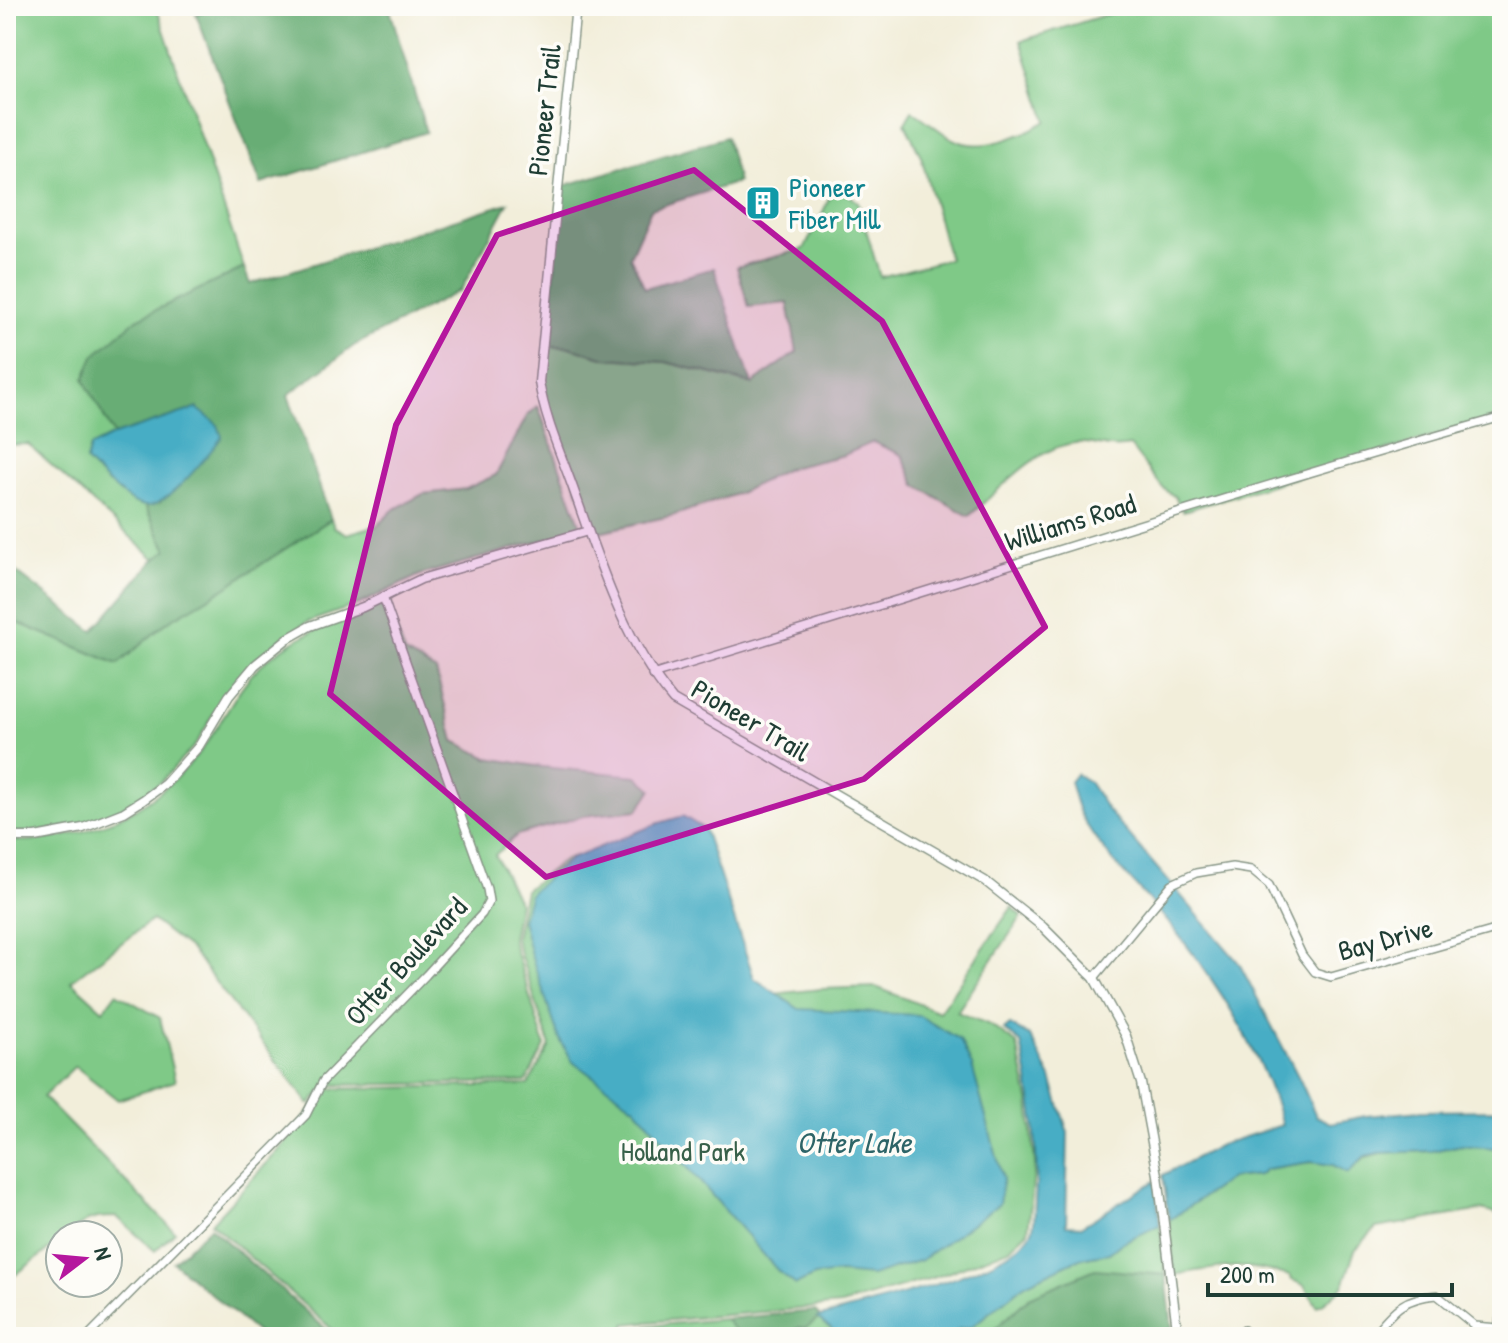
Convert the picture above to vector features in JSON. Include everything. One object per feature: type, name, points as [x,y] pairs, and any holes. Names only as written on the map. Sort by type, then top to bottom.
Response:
[{"type":"street","name":"Pioneer Trail","points":[[576,6],[539,382],[544,412],[635,645],[652,675],[673,700],[985,881],[1043,927],[1094,978],[1126,1036],[1136,1064],[1158,1175],[1178,1337]]},
{"type":"street","name":"Williams Road","points":[[652,675],[1287,478],[1502,417]]},
{"type":"street","points":[[6,837],[35,837],[83,828],[124,812],[143,800],[180,768],[199,746],[242,679],[270,652],[310,626],[421,579],[588,531]]},
{"type":"street","name":"Otter Boulevard","points":[[87,1337],[306,1115],[323,1081],[426,975],[482,914],[489,901],[383,597]]},
{"type":"street","name":"Bay Drive","points":[[1094,978],[1172,884],[1196,873],[1232,867],[1251,870],[1269,885],[1302,955],[1315,972],[1331,977],[1502,928]]},
{"type":"street","points":[[1371,1337],[1393,1310],[1413,1297],[1437,1295],[1475,1326],[1498,1332],[1502,1304]]},
{"type":"highlighted area","points":[[694,170],[882,321],[1045,627],[864,779],[546,877],[330,694],[396,425],[497,235]]},
{"type":"green space","points":[[6,6],[156,6],[244,268],[137,319],[84,379],[114,435],[90,447],[86,461],[108,483],[145,506],[167,550],[155,559],[28,444],[6,445]]},
{"type":"green space","points":[[218,6],[389,6],[426,132],[261,184],[196,14]]},
{"type":"green space","points":[[1134,6],[1502,6],[1502,416],[1183,511],[1175,497],[1163,488],[1130,446],[1075,443],[1060,446],[1032,462],[969,516],[916,485],[902,455],[873,442],[844,455],[789,468],[739,493],[675,515],[594,533],[549,411],[544,381],[547,346],[570,347],[606,358],[666,362],[752,384],[797,352],[788,303],[749,307],[737,267],[804,249],[835,184],[858,202],[880,277],[949,259],[921,156],[905,123],[912,111],[948,136],[964,143],[989,144],[1026,132],[1047,121],[1021,41]]},
{"type":"green space","points":[[726,137],[738,182],[651,209],[630,256],[645,288],[714,268],[752,384],[666,362],[606,358],[570,347],[547,346],[563,186]]},
{"type":"green space","points":[[508,203],[461,290],[355,345],[288,395],[331,519],[167,622],[118,664],[6,618],[6,564],[93,631],[155,559],[167,550],[145,506],[160,503],[197,408],[114,435],[84,380],[94,356],[137,319],[244,268],[250,284]]},
{"type":"green space","points":[[538,406],[582,529],[420,575],[362,603],[308,622],[251,663],[225,694],[196,744],[162,781],[140,797],[121,809],[82,824],[35,833],[6,833],[6,618],[118,664],[167,622],[331,519],[334,527],[347,534],[378,525],[393,510],[423,494],[466,489],[496,475],[527,416]]},
{"type":"green space","points":[[392,598],[390,612],[405,653],[436,671],[454,741],[488,758],[542,767],[637,776],[652,789],[638,810],[583,816],[517,835],[495,855],[519,903],[512,939],[545,1046],[526,1082],[327,1085],[310,1105],[191,950],[152,920],[71,981],[103,1010],[116,993],[160,1018],[175,1081],[118,1100],[75,1066],[43,1097],[175,1232],[155,1251],[124,1223],[124,1219],[44,1219],[44,1253],[6,1282],[6,841],[63,836],[90,829],[139,806],[183,771],[210,738],[244,684],[262,664],[308,634]]},
{"type":"green space","name":"Holland Park","points":[[689,832],[745,997],[876,987],[939,1012],[1012,907],[1022,916],[957,1012],[990,1025],[1017,1044],[1029,1100],[1035,1164],[1028,1231],[1009,1249],[942,1275],[841,1305],[625,1324],[626,1337],[341,1337],[211,1223],[280,1149],[327,1089],[528,1085],[550,1046],[515,938],[525,890],[565,859]]},
{"type":"green space","points":[[1461,1145],[1502,1146],[1502,1216],[1482,1210],[1376,1228],[1355,1250],[1343,1286],[1324,1303],[1317,1306],[1304,1285],[1290,1276],[1258,1269],[1220,1268],[1175,1275],[1169,1220],[1231,1178],[1259,1175],[1266,1169],[1311,1162],[1354,1168],[1360,1161],[1378,1154],[1430,1151]]},
{"type":"green space","points":[[1160,1225],[1166,1275],[1131,1273],[1031,1296],[986,1337],[950,1337],[959,1329],[971,1327],[1025,1284],[1080,1258],[1109,1253],[1123,1242]]},
{"type":"green space","points":[[210,1227],[335,1337],[262,1337],[173,1262]]},
{"type":"green space","points":[[1095,1269],[1166,1275],[1173,1337],[986,1337],[1031,1296]]},
{"type":"green space","points":[[815,1311],[820,1317],[806,1328],[800,1327],[780,1337],[741,1337],[725,1319]]},
{"type":"green space","points":[[817,1318],[842,1337],[780,1337],[800,1327],[806,1328]]},
{"type":"green space","points":[[725,1319],[741,1337],[639,1337],[647,1326]]},
{"type":"water","points":[[197,408],[218,425],[222,437],[176,490],[154,505],[145,506],[130,500],[86,461],[90,447],[114,435]]},
{"type":"water","points":[[1076,774],[1089,782],[1108,811],[1239,963],[1316,1116],[1330,1123],[1421,1111],[1502,1110],[1502,1146],[1461,1145],[1432,1151],[1379,1153],[1365,1156],[1348,1173],[1333,1165],[1311,1162],[1266,1169],[1259,1175],[1231,1178],[1169,1220],[1163,1175],[1220,1145],[1282,1125],[1262,1069],[1218,990],[1183,940],[1090,831],[1070,782]]},
{"type":"water","name":"Otter Lake","points":[[683,816],[704,829],[754,978],[799,1009],[918,1015],[960,1040],[972,1066],[1003,1179],[999,1204],[921,1260],[871,1276],[840,1273],[814,1276],[796,1285],[778,1271],[635,1107],[573,1062],[559,1038],[522,920],[530,893],[570,859]]},
{"type":"water","points":[[1010,1025],[1030,1036],[1051,1078],[1068,1133],[1066,1225],[1082,1226],[1155,1181],[1160,1225],[1123,1242],[1109,1253],[1080,1258],[1025,1284],[971,1327],[959,1329],[950,1337],[842,1337],[817,1318],[900,1296],[966,1274],[995,1261],[1017,1247],[1031,1233],[1036,1182],[1034,1122],[1021,1043],[1004,1030]]},
{"type":"place","name":"Pioneer Fiber Mill","points":[[763,203]]}]
